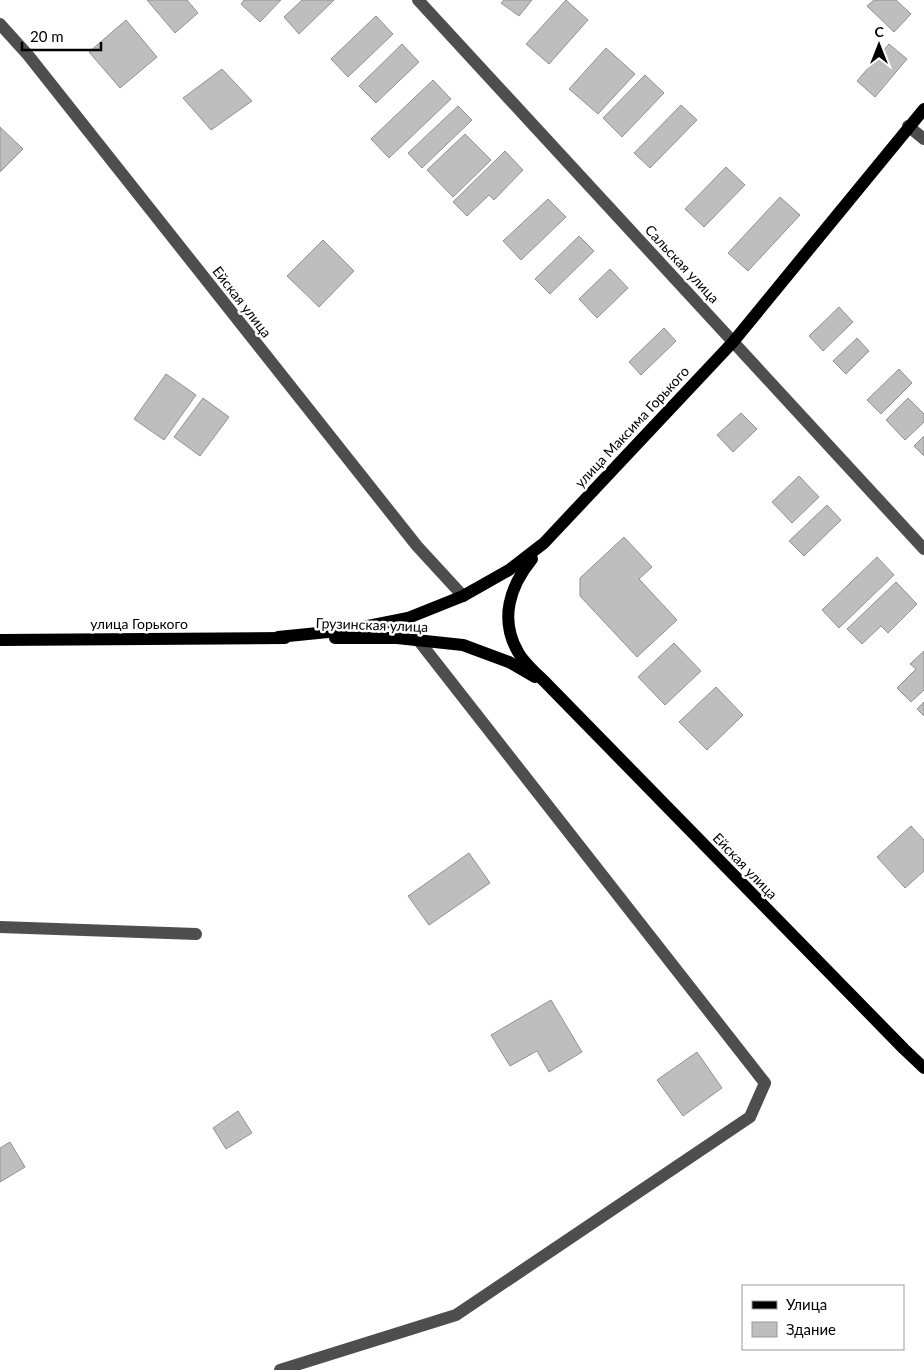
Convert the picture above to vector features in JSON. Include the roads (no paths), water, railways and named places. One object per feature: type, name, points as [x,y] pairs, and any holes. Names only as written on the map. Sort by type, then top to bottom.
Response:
[{"type":"main road","name":"улица Максима Горького","points":[[278,638],[348,630],[408,618],[463,596],[509,570],[544,543],[733,342],[908,126],[924,109]]},
{"type":"main road","points":[[544,543],[521,573],[510,598],[508,626],[518,652],[546,684]]},
{"type":"main road","name":"Грузинская улица","points":[[278,638],[397,638],[463,645],[509,662],[546,684]]},
{"type":"main road","name":"улица Горького","points":[[0,640],[278,638]]},
{"type":"main road","name":"Ейская улица","points":[[546,684],[924,1068]]},
{"type":"street","name":"Сальская улица","points":[[418,0],[924,549]]},
{"type":"street","name":"Ейская улица","points":[[0,24],[34,63],[417,546],[463,596]]},
{"type":"street","points":[[908,126],[924,139]]},
{"type":"street","points":[[280,1370],[456,1314],[750,1117],[766,1083],[419,640]]},
{"type":"street","points":[[0,927],[196,934]]}]
